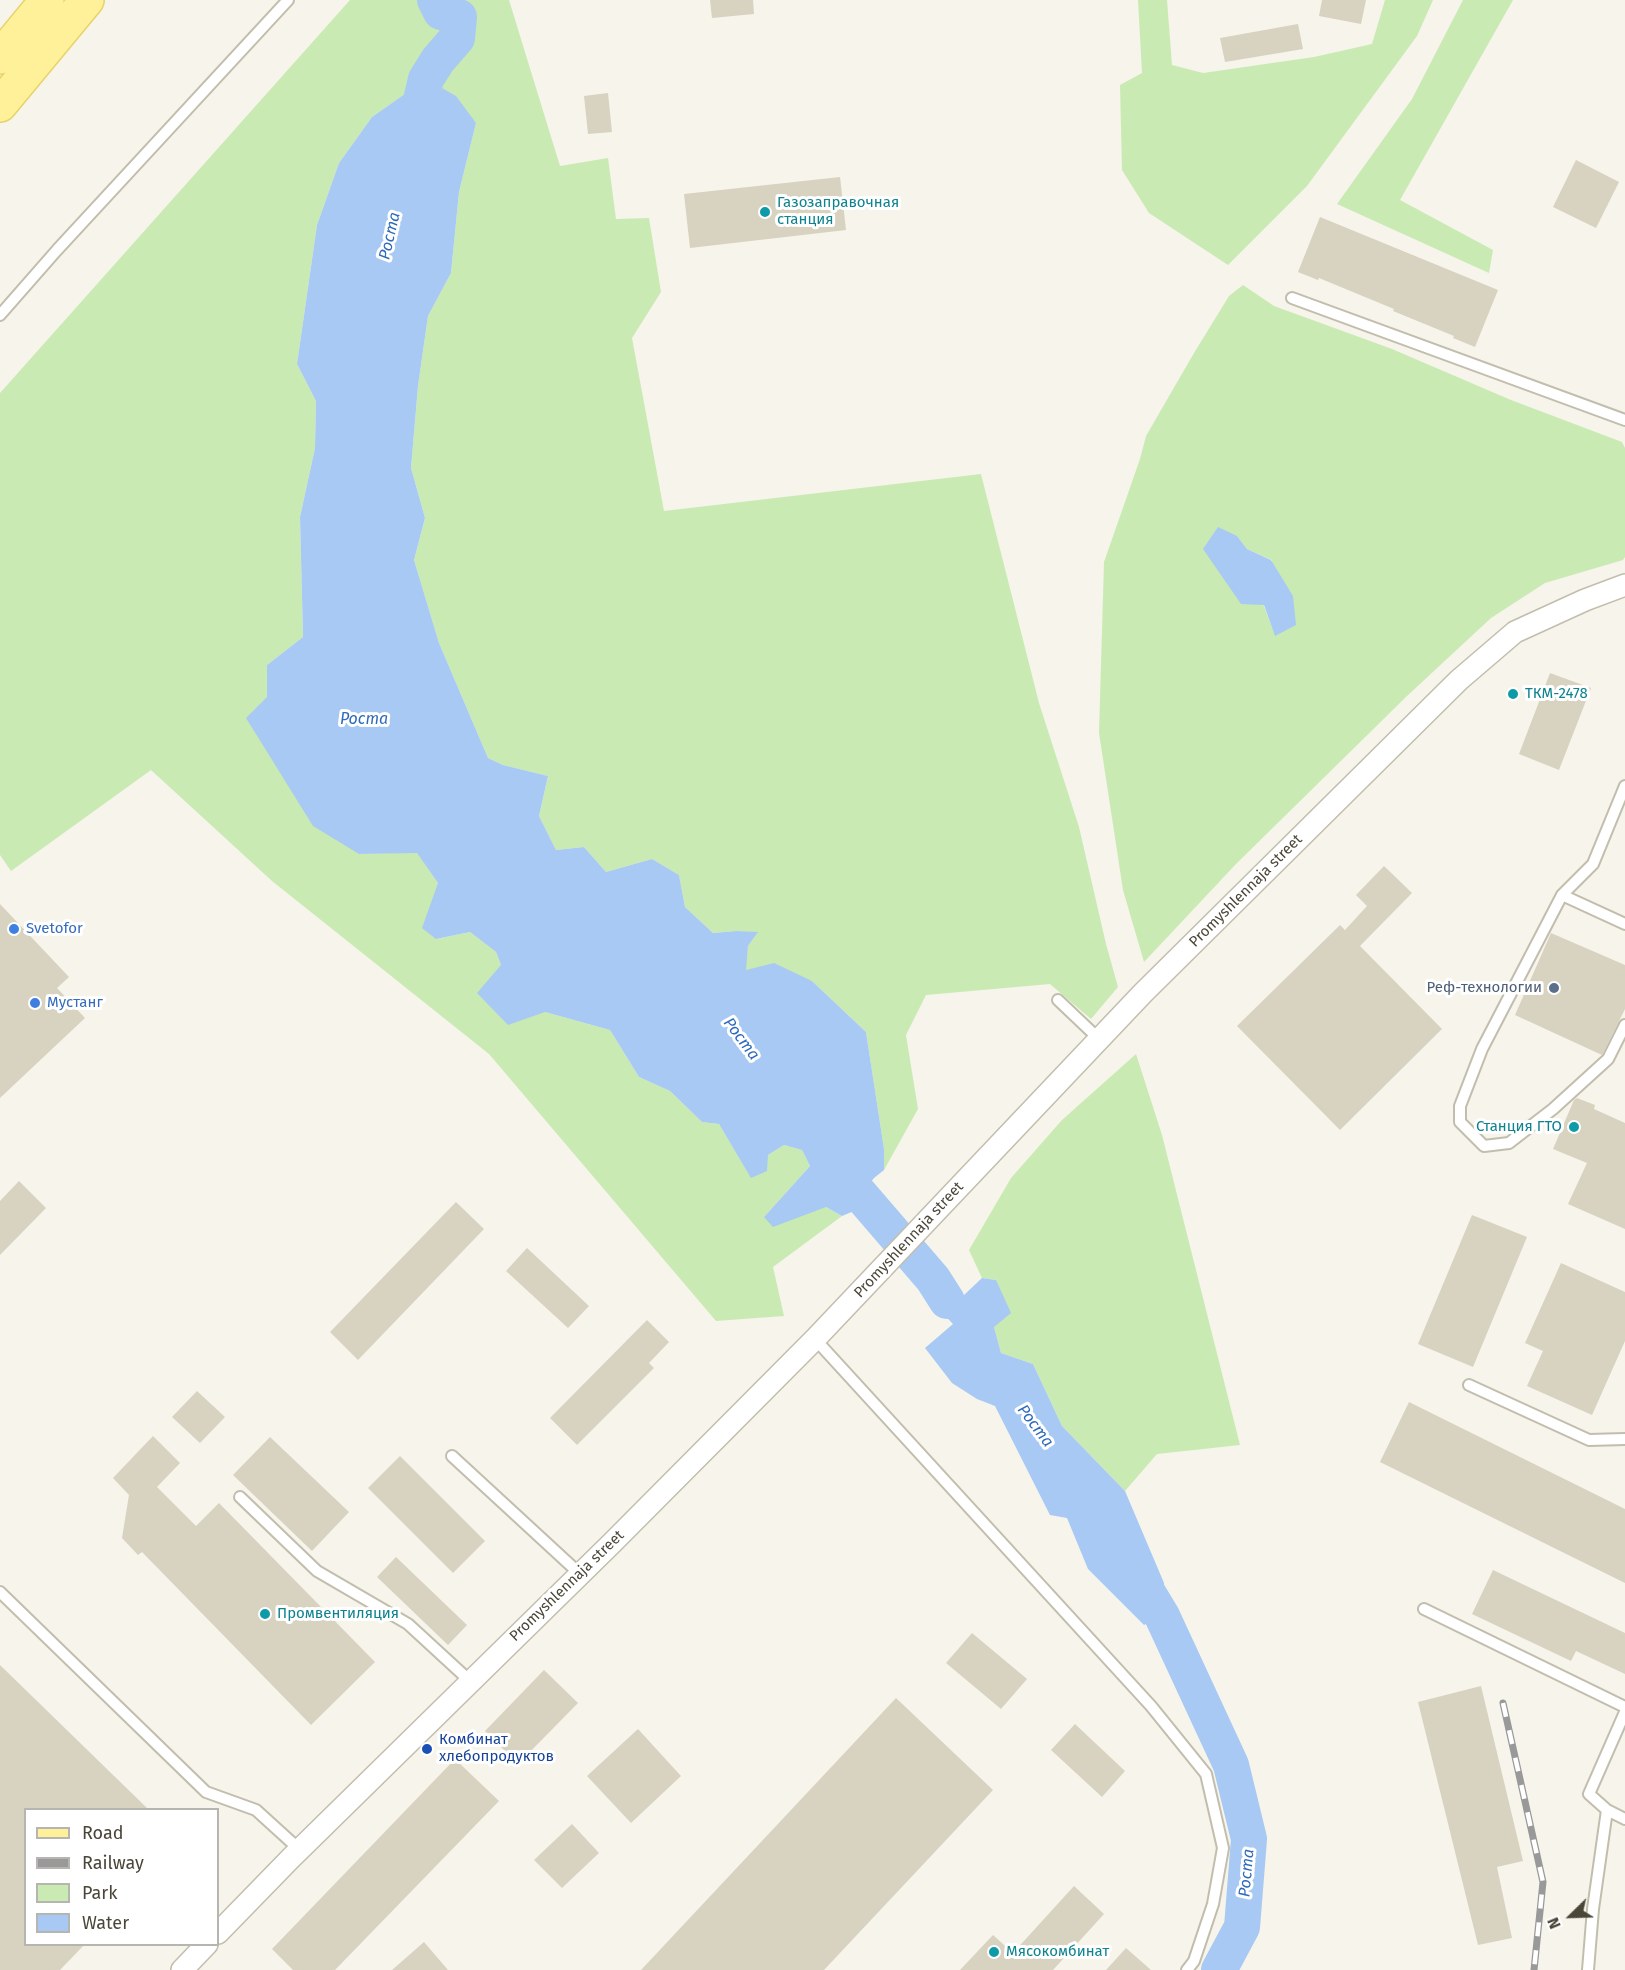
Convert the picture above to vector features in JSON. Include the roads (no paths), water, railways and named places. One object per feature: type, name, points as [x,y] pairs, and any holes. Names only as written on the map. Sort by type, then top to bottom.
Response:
[{"type":"main road","points":[[0,57],[47,0]]},
{"type":"main road","points":[[0,105],[87,0]]},
{"type":"street","name":"Promyshlennaja street","points":[[219,1932],[815,1339],[1151,985],[1459,680],[1515,632],[1585,600],[1625,585]]},
{"type":"street","points":[[182,1970],[205,1946]]},
{"type":"lane","points":[[0,315],[288,0]]},
{"type":"lane","points":[[1292,298],[1625,420]]},
{"type":"lane","points":[[1625,786],[1593,864],[1562,895],[1482,1049],[1460,1106],[1461,1122],[1484,1146],[1509,1143],[1553,1109],[1608,1059],[1625,1025]]},
{"type":"lane","points":[[1562,895],[1625,924]]},
{"type":"lane","points":[[1058,1000],[1099,1039]]},
{"type":"lane","points":[[815,1339],[1144,1697],[1206,1774],[1223,1848],[1213,1904],[1194,1961],[1187,1970]]},
{"type":"lane","points":[[1469,1385],[1589,1440],[1625,1439]]},
{"type":"lane","points":[[452,1456],[580,1574]]},
{"type":"lane","points":[[240,1497],[317,1571],[408,1624],[470,1681]]},
{"type":"lane","points":[[0,1593],[206,1792],[256,1810],[300,1850]]},
{"type":"lane","points":[[1424,1609],[1625,1707]]},
{"type":"lane","points":[[1625,1713],[1589,1794],[1607,1810],[1625,1819]]},
{"type":"lane","points":[[1588,1970],[1593,1909],[1607,1810]]},
{"type":"water","name":"Роста","points":[[426,79],[456,96],[476,123],[459,192],[451,273],[428,316],[418,386],[411,468],[425,518],[414,560],[439,643],[488,758],[503,765],[548,776],[539,816],[556,850],[584,847],[606,872],[652,859],[679,875],[685,907],[713,933],[758,932],[748,946],[746,970],[774,963],[812,981],[866,1032],[884,1149],[884,1170],[874,1178],[858,1198],[854,1211],[842,1216],[826,1207],[773,1227],[764,1217],[810,1166],[802,1150],[784,1145],[768,1155],[767,1171],[751,1178],[719,1124],[702,1122],[670,1091],[639,1077],[610,1030],[545,1012],[508,1025],[477,993],[501,965],[496,952],[470,932],[436,939],[422,928],[438,883],[417,853],[359,854],[313,826],[246,718],[267,697],[267,665],[303,637],[300,517],[315,448],[316,401],[297,364],[317,225],[339,163],[372,117]]},
{"type":"water","points":[[1218,527],[1237,536],[1247,549],[1271,560],[1293,596],[1296,625],[1275,636],[1264,605],[1241,604],[1203,549]]},
{"type":"water","name":"Роста","points":[[920,1260],[963,1296],[982,1278],[996,1280],[1011,1313],[994,1327],[1001,1353],[1033,1364],[1062,1426],[1125,1491],[1164,1583],[1162,1616],[1144,1625],[1088,1569],[1067,1518],[1050,1515],[995,1406],[977,1399],[952,1383],[925,1348],[953,1324],[933,1303],[911,1266]]},
{"type":"waterway","name":"Роста","points":[[415,126],[426,79],[438,60],[457,38],[459,17],[441,12],[435,0]]},
{"type":"waterway","name":"Роста","points":[[830,1156],[933,1279],[947,1301]]},
{"type":"waterway","name":"Роста","points":[[1136,1573],[1162,1616],[1231,1765],[1249,1839],[1242,1927],[1219,1970]]},
{"type":"railway","points":[[1503,1703],[1543,1882],[1534,1970]]},
{"type":"place","name":"Газозаправочная станция","points":[[765,212]]},
{"type":"place","name":"ТКМ-2478","points":[[1513,694]]},
{"type":"place","name":"Svetofor","points":[[14,929]]},
{"type":"place","name":"Реф-технологии","points":[[1554,988]]},
{"type":"place","name":"Мустанг","points":[[35,1003]]},
{"type":"place","name":"Станция ГТО","points":[[1574,1127]]},
{"type":"place","name":"Промвентиляция","points":[[265,1614]]},
{"type":"place","name":"Комбинат хлебопродуктов","points":[[427,1749]]},
{"type":"place","name":"Мясокомбинат","points":[[994,1952]]}]
